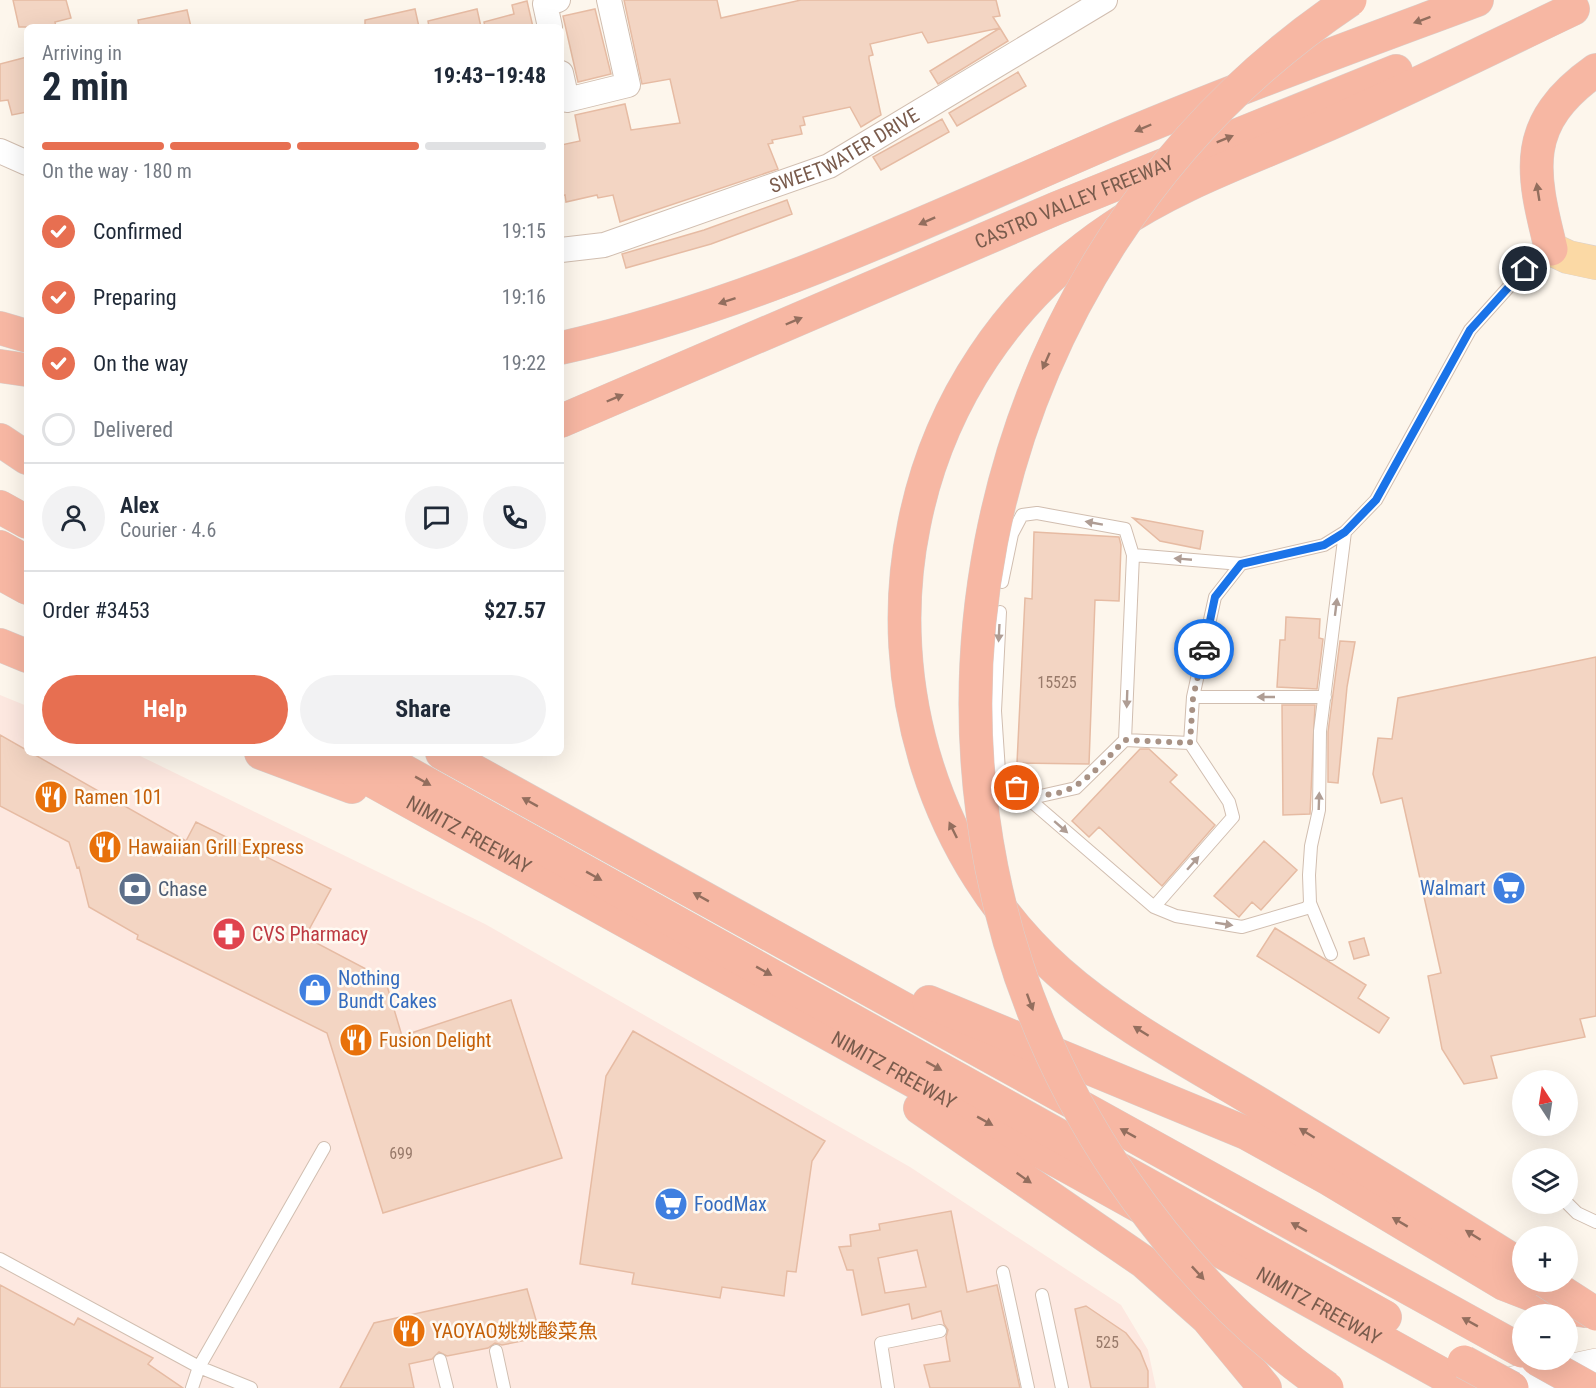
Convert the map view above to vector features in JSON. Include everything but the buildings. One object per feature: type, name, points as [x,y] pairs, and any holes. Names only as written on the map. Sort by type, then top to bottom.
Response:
[{"type":"highway","points":[[1327,1388],[1250,1326],[1189,1264],[1161,1231],[1110,1161],[1067,1086],[1045,1039],[1017,966],[994,883],[980,798],[975,701],[983,582],[1000,497],[1040,375],[1078,296],[1136,206],[1205,122],[1267,63],[1350,0]]},
{"type":"highway","name":"CASTRO VALLEY FREEWAY","points":[[564,347],[663,322],[784,281],[1179,113],[1477,0]]},
{"type":"highway","points":[[1512,1260],[1126,1022],[1057,970],[1029,942],[979,876],[938,797],[923,755],[913,715],[904,636],[904,591],[918,502],[947,420],[990,345],[1016,312],[1046,280],[1111,228],[1188,184],[1346,117],[1585,5]]},
{"type":"highway","name":"CASTRO VALLEY FREEWAY","points":[[564,420],[978,242],[1216,143],[1375,79],[1585,5]]},
{"type":"highway","points":[[1551,249],[1538,194],[1535,169],[1538,147],[1546,125],[1561,99],[1596,70]]},
{"type":"highway","points":[[0,328],[24,335]]},
{"type":"highway","points":[[0,366],[24,370]]},
{"type":"highway","points":[[0,440],[24,456]]},
{"type":"highway","points":[[0,507],[24,520]]},
{"type":"highway","points":[[0,547],[24,560]]},
{"type":"highway","points":[[0,573],[24,586]]},
{"type":"highway","points":[[0,645],[24,655]]},
{"type":"highway","points":[[268,756],[430,814]]},
{"type":"highway","name":"NIMITZ FREEWAY","points":[[327,756],[603,911],[1455,1373]]},
{"type":"highway","points":[[377,756],[1455,1373],[1512,1388]]},
{"type":"highway","points":[[452,757],[1512,1345]]},
{"type":"highway","points":[[603,911],[748,1011],[942,1122],[1144,1262],[1207,1318],[1221,1338],[1265,1388]]},
{"type":"highway","points":[[752,925],[1012,1038],[1246,1133],[1329,1179],[1504,1284],[1566,1308],[1596,1314]]},
{"type":"highway","points":[[1562,1292],[1596,1314]]},
{"type":"highway","points":[[1221,1338],[1234,1371],[1235,1388]]},
{"type":"highway","points":[[1578,1367],[1594,1371]]},
{"type":"main road","points":[[1551,249],[1568,257],[1596,263]]},
{"type":"main road","points":[[1490,1388],[1594,1371]]},
{"type":"street","points":[[549,24],[545,4],[558,0]]},
{"type":"street","points":[[564,86],[567,100],[628,85],[609,0]]},
{"type":"street","name":"SWEETWATER DRIVE","points":[[564,250],[604,245],[829,166],[1105,0]]},
{"type":"street","points":[[0,151],[24,162]]},
{"type":"lane","points":[[1133,555],[1241,564],[1324,545],[1345,532],[1376,500],[1470,330],[1525,269],[1551,249]]},
{"type":"lane","points":[[1017,788],[1036,797],[1076,788],[1125,740],[1133,555],[1125,529],[1037,513],[1022,515],[1012,534],[1002,585],[995,711],[999,771],[1017,788],[1154,907],[1176,916],[1242,927],[1293,914],[1307,908],[1310,903]]},
{"type":"lane","points":[[1331,954],[1310,903],[1309,875],[1319,810],[1320,731],[1345,532]]},
{"type":"lane","points":[[1154,907],[1233,817],[1229,802],[1190,743],[1193,698],[1215,597],[1241,564]]},
{"type":"lane","points":[[1193,698],[1325,697]]},
{"type":"lane","points":[[1125,740],[1190,743]]},
{"type":"lane","points":[[192,1388],[199,1367],[324,1148]]},
{"type":"lane","points":[[1578,1213],[1596,1222]]},
{"type":"lane","points":[[0,1259],[199,1367],[251,1388]]},
{"type":"lane","points":[[1003,1272],[1028,1388]]},
{"type":"lane","points":[[1042,1295],[1062,1388]]},
{"type":"lane","points":[[888,1388],[881,1343],[940,1331]]},
{"type":"lane","points":[[496,1351],[504,1388]]},
{"type":"lane","points":[[440,1360],[447,1388]]},
{"type":"shaded area","points":[[0,695],[24,705],[24,756],[140,756],[485,924],[910,1167],[1121,1305],[1148,1350],[1156,1388],[0,1388]]},
{"type":"way so far","points":[[1017,788],[1036,797],[1076,788],[1125,740],[1190,743],[1193,698],[1204,649]]},
{"type":"place","name":"Ramen 101","points":[[51,797]]},
{"type":"place","name":"Hawaiian Grill Express","points":[[105,847]]},
{"type":"place","name":"Walmart","points":[[1509,888]]},
{"type":"place","name":"Chase","points":[[135,889]]},
{"type":"place","name":"CVS Pharmacy","points":[[229,934]]},
{"type":"place","name":"Nothing Bundt Cakes","points":[[315,990]]},
{"type":"place","name":"Fusion Delight","points":[[356,1040]]},
{"type":"place","name":"FoodMax","points":[[671,1204]]},
{"type":"place","name":"YAOYAO姚姚酸菜魚","points":[[409,1331]]},
{"type":"route","points":[[1204,649],[1215,597],[1241,564],[1324,545],[1345,532],[1376,500],[1470,330],[1525,269]]}]
